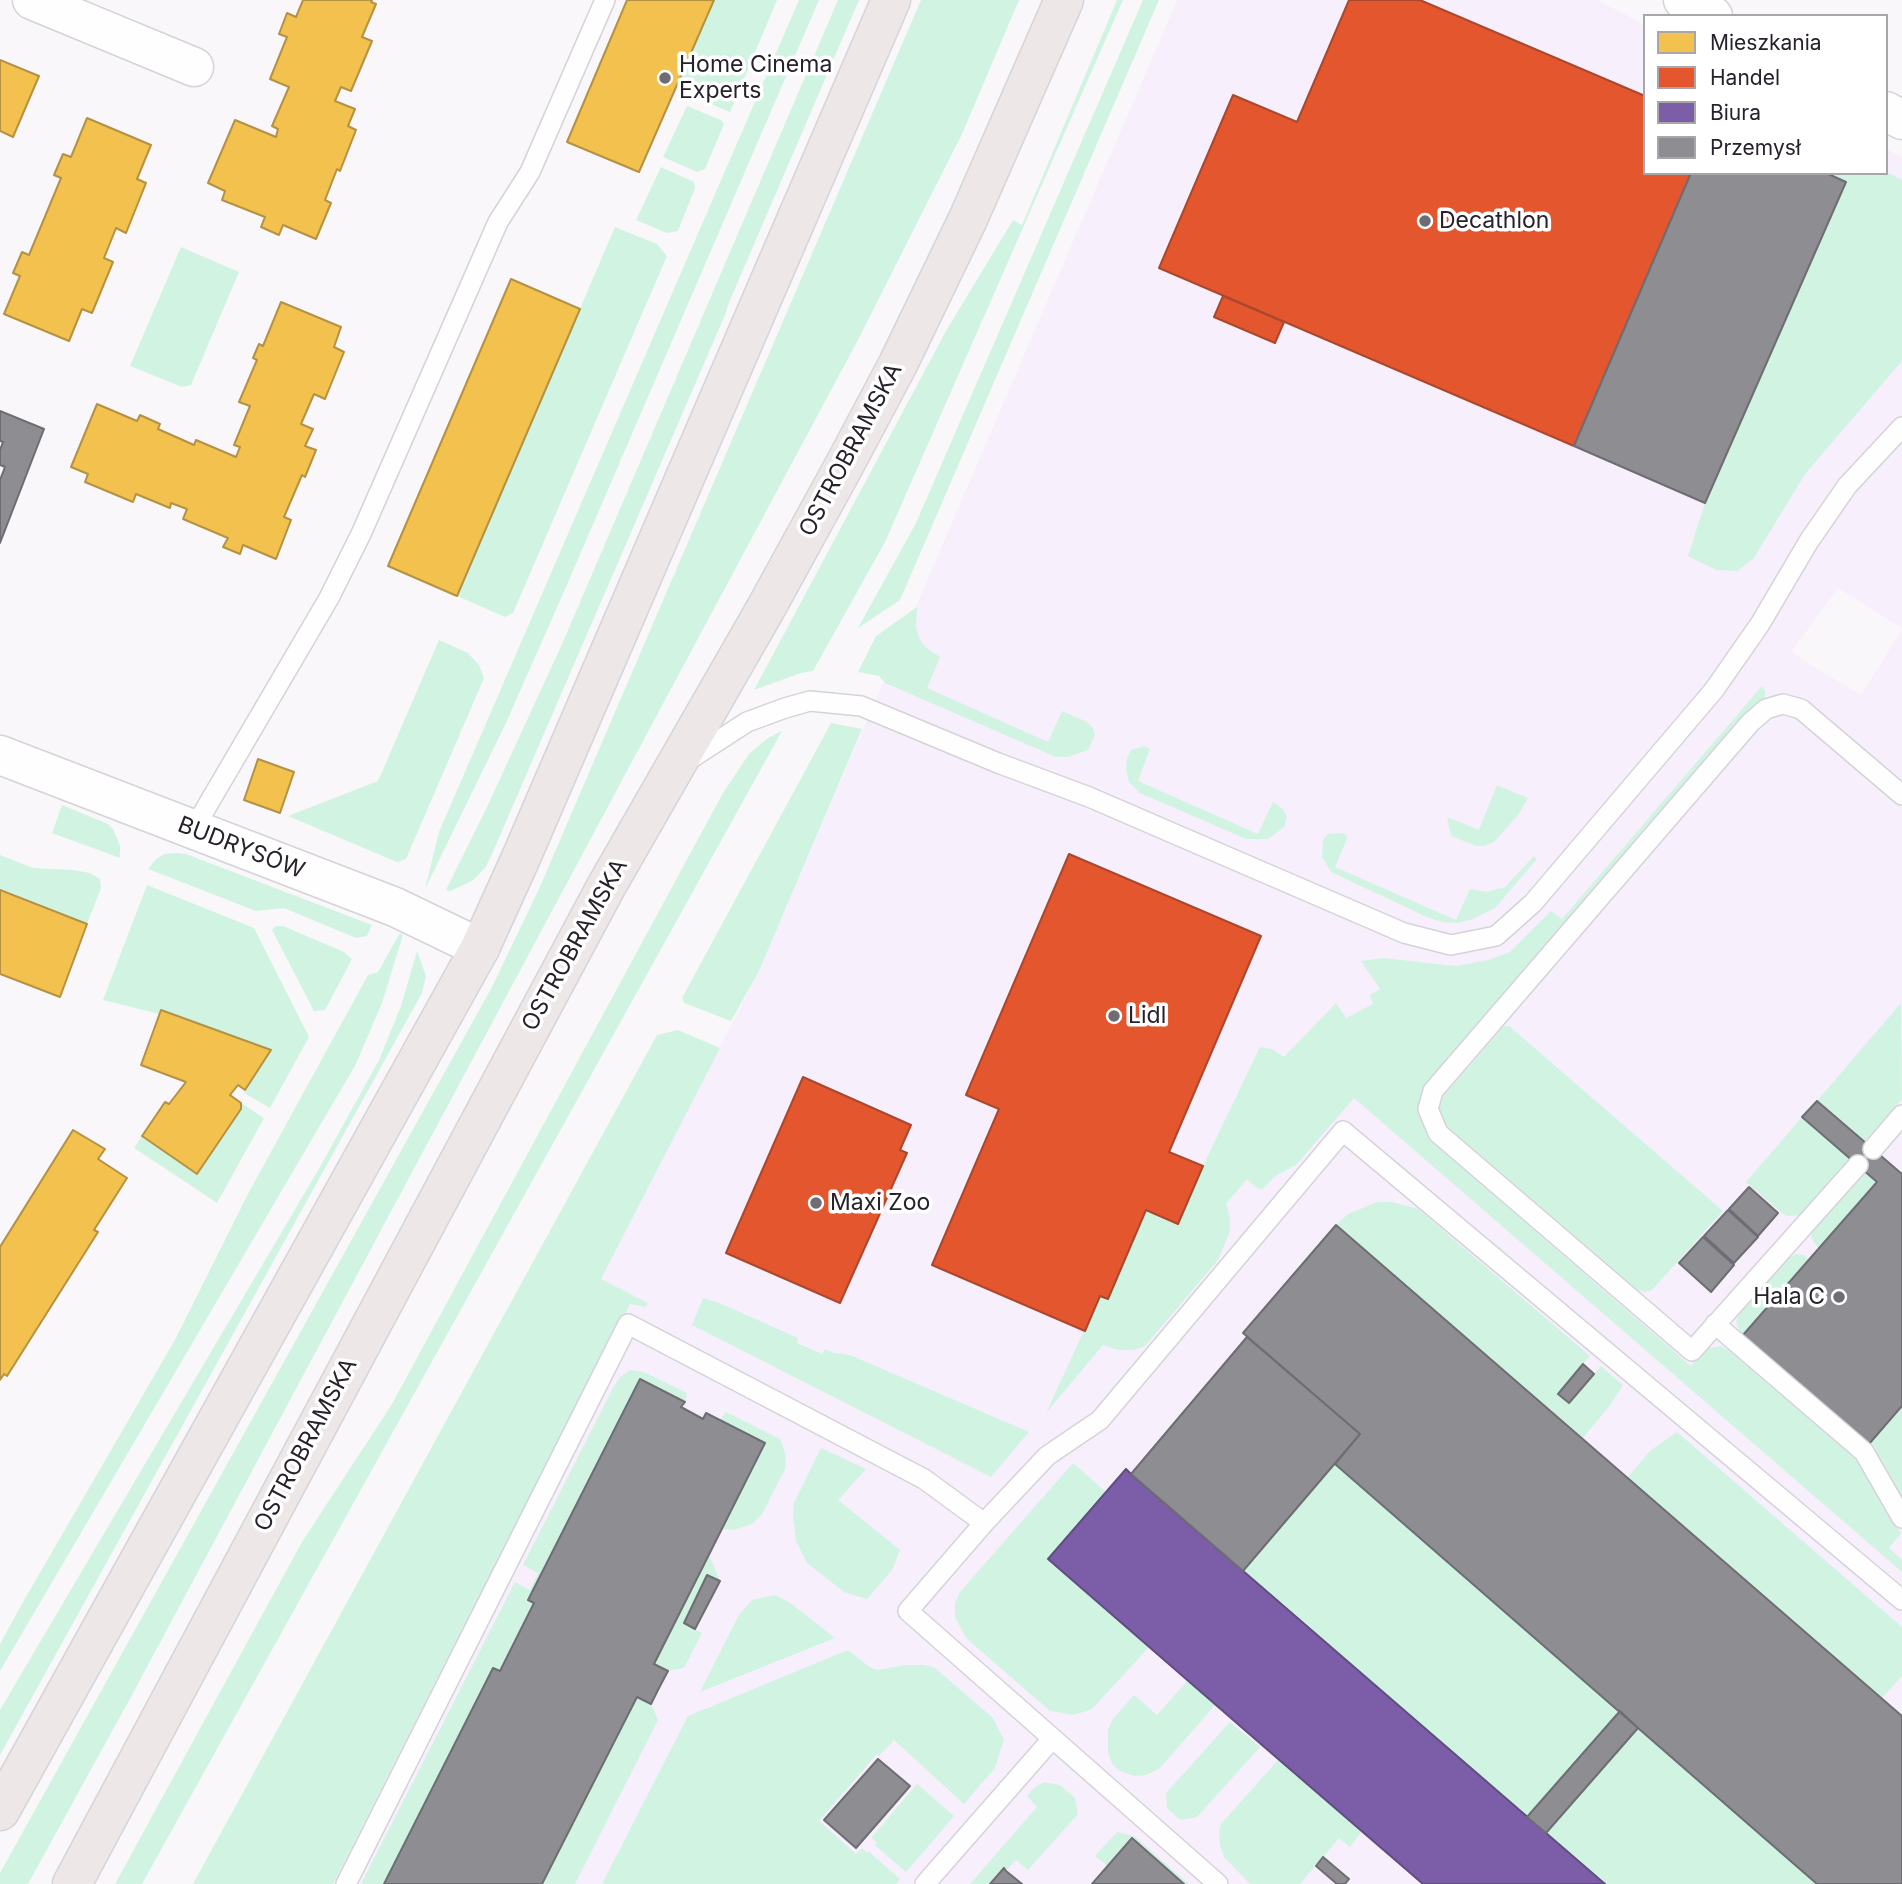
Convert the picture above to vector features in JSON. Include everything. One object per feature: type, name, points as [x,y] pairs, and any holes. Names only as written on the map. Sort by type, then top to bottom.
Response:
[{"type":"main road","points":[[0,1811],[480,948],[891,0]]},
{"type":"main road","name":"OSTROBRAMSKA","points":[[72,1884],[600,898],[766,608],[898,363],[968,219],[1063,0]]},
{"type":"street","points":[[32,0],[194,66]]},
{"type":"street","points":[[1684,0],[1709,14]]},
{"type":"street","name":"BUDRYSÓW","points":[[0,755],[396,907],[480,948]]},
{"type":"lane","points":[[193,830],[328,598],[361,534],[498,222],[530,172],[605,0]]},
{"type":"lane","points":[[671,771],[747,722],[810,701],[861,706],[998,763],[1089,797],[1404,933],[1451,945],[1496,936],[1533,902],[1714,690],[1760,624],[1809,541],[1847,486],[1902,427]]},
{"type":"lane","points":[[1858,1165],[1692,1351],[1438,1133],[1428,1110],[1433,1091],[1750,723],[1766,709],[1783,704],[1801,709],[1902,796]]},
{"type":"lane","points":[[1873,1149],[1902,1115]]},
{"type":"lane","points":[[1218,1884],[908,1611],[984,1523],[1047,1456],[1100,1420],[1342,1131],[1902,1600]]},
{"type":"lane","points":[[1715,1324],[1864,1452],[1902,1518]]},
{"type":"lane","points":[[346,1884],[628,1325],[925,1479],[984,1523]]},
{"type":"lane","points":[[925,1884],[1052,1739]]},
{"type":"shaded area","points":[[1177,0],[1597,0],[1643,24],[1643,175],[1888,175],[1888,150],[1902,157],[1902,628],[1838,588],[1792,651],[1861,695],[1902,629],[1902,1884],[289,1884],[759,971]]},
{"type":"green space","points":[[714,0],[777,0],[730,112],[689,95],[690,91],[676,86]]},
{"type":"green space","points":[[799,0],[819,0],[505,725],[425,889],[439,832]]},
{"type":"green space","points":[[838,0],[859,0],[492,854],[485,868],[472,881],[450,891],[446,890],[563,642]]},
{"type":"green space","points":[[921,0],[1019,0],[962,134],[859,338],[132,1695],[28,1884],[0,1884],[0,1873],[492,987],[539,889]]},
{"type":"green space","points":[[1117,0],[1123,0],[885,542],[813,671],[754,690],[946,331],[1013,220],[1022,225]]},
{"type":"green space","points":[[1143,0],[1159,0],[900,600],[858,628],[916,523]]},
{"type":"green space","points":[[687,106],[721,120],[724,124],[705,169],[697,172],[663,157]]},
{"type":"green space","points":[[661,167],[694,182],[695,188],[678,231],[667,233],[636,220]]},
{"type":"green space","points":[[1888,173],[1902,180],[1902,361],[1805,474],[1754,558],[1737,571],[1716,570],[1688,556],[1705,503],[1846,182],[1830,175]]},
{"type":"green space","points":[[615,227],[657,244],[667,256],[513,613],[505,617],[457,596]]},
{"type":"green space","points":[[181,247],[239,272],[191,385],[182,387],[130,366]]},
{"type":"green space","points":[[917,607],[916,627],[919,638],[925,647],[940,657],[927,688],[1048,742],[1062,711],[1087,722],[1093,728],[1095,735],[1088,750],[1067,757],[1056,757],[885,683],[879,676],[858,672],[876,636]]},
{"type":"green space","points":[[439,640],[468,653],[479,665],[484,678],[406,859],[397,862],[288,816],[378,781]]},
{"type":"green space","points":[[1762,686],[1765,697],[1754,705],[1424,1088],[1418,1113],[1430,1140],[1691,1366],[1708,1348],[1721,1346],[1856,1459],[1901,1533],[1889,1548],[1902,1560],[1902,1572],[1354,1098],[1296,1165],[1274,1177],[1262,1190],[1247,1179],[1226,1204],[1230,1231],[1218,1260],[1145,1346],[1134,1350],[1118,1350],[1103,1345],[1046,1413],[1100,1296],[1108,1299],[1146,1210],[1179,1223],[1260,1047],[1272,1049],[1284,1057],[1336,1003],[1346,1018],[1373,1004],[1370,995],[1380,989],[1361,961],[1383,958],[1456,966],[1488,960],[1510,952],[1551,911],[1562,919]]},
{"type":"green space","points":[[831,723],[862,729],[759,971],[731,1021],[684,1003],[682,998]]},
{"type":"green space","points":[[782,731],[142,1884],[115,1884],[302,1542],[392,1404],[723,793],[749,754],[768,738]]},
{"type":"green space","points":[[1144,746],[1150,749],[1138,781],[1258,834],[1273,802],[1283,809],[1287,817],[1284,827],[1268,839],[1246,839],[1140,793],[1129,782],[1126,769],[1131,750]]},
{"type":"green space","points":[[1497,785],[1528,798],[1518,815],[1494,842],[1476,846],[1451,836],[1447,817],[1479,830]]},
{"type":"green space","points":[[62,805],[108,824],[120,846],[120,858],[52,833]]},
{"type":"green space","points":[[1342,833],[1348,836],[1335,867],[1456,920],[1470,889],[1486,892],[1505,887],[1534,856],[1537,859],[1495,908],[1473,919],[1458,923],[1443,922],[1331,872],[1322,857],[1323,840],[1328,834]]},
{"type":"green space","points":[[164,854],[186,854],[372,925],[367,936],[356,938],[284,908],[256,911],[148,869]]},
{"type":"green space","points":[[0,855],[33,868],[73,870],[90,873],[100,879],[101,888],[87,924],[0,890]]},
{"type":"green space","points":[[147,885],[254,928],[309,1037],[270,1108],[244,1093],[270,1050],[161,1010],[159,1014],[103,1000]]},
{"type":"green space","points":[[275,926],[283,926],[344,952],[352,959],[325,1010],[314,1011],[272,930]]},
{"type":"green space","points":[[400,933],[403,935],[382,1003],[356,1064],[0,1671],[0,1644],[176,1338],[249,1192],[368,975],[378,972]]},
{"type":"green space","points":[[417,951],[426,976],[422,993],[0,1755],[0,1710],[320,1167],[379,1060],[401,1006]]},
{"type":"green space","points":[[1901,1003],[1902,1099],[1864,1142],[1817,1101]]},
{"type":"green space","points":[[1504,1026],[1509,1026],[1723,1211],[1652,1290],[1645,1292],[1634,1289],[1447,1127],[1439,1112],[1442,1098]]},
{"type":"green space","points":[[678,1030],[720,1048],[601,1279],[648,1303],[645,1307],[630,1304],[624,1317],[620,1317],[333,1884],[193,1884],[657,1035]]},
{"type":"green space","points":[[241,1103],[264,1118],[217,1203],[134,1148],[142,1136],[197,1173],[241,1109]]},
{"type":"green space","points":[[1802,1117],[1851,1160],[1801,1215],[1788,1216],[1746,1182]]},
{"type":"green space","points":[[1864,1171],[1877,1182],[1819,1249],[1811,1238],[1812,1230]]},
{"type":"green space","points":[[1377,1202],[1392,1202],[1418,1209],[1590,1356],[1558,1393],[1569,1403],[1601,1366],[1623,1385],[1582,1439],[1336,1225],[1348,1214]]},
{"type":"green space","points":[[1796,1254],[1804,1255],[1809,1260],[1743,1335],[1736,1321],[1740,1313],[1787,1259]]},
{"type":"green space","points":[[703,1298],[798,1338],[797,1343],[822,1354],[825,1349],[850,1355],[1029,1432],[991,1477],[692,1325]]},
{"type":"green space","points":[[630,1370],[644,1372],[687,1393],[685,1402],[500,1671],[493,1668],[384,1884],[361,1884],[515,1582],[530,1590],[538,1573],[523,1565],[613,1388],[620,1377]]},
{"type":"green space","points":[[1902,1406],[1902,1499],[1869,1444]]},
{"type":"green space","points":[[726,1412],[780,1439],[786,1456],[785,1469],[762,1514],[752,1524],[734,1530],[722,1529],[712,1524],[716,1425]]},
{"type":"green space","points":[[1677,1432],[1902,1627],[1902,1676],[1882,1698],[1627,1478],[1650,1451]]},
{"type":"green space","points":[[821,1448],[866,1469],[838,1500],[900,1550],[892,1570],[867,1599],[844,1592],[807,1563],[796,1541],[794,1503]]},
{"type":"green space","points":[[1073,1463],[1106,1492],[1048,1559],[1149,1647],[1092,1709],[1074,1715],[1050,1711],[966,1638],[955,1617],[955,1604],[960,1592]]},
{"type":"green space","points":[[1335,1464],[1620,1711],[1527,1817],[1243,1571]]},
{"type":"green space","points":[[701,1551],[710,1557],[720,1581],[707,1575],[684,1622],[702,1633],[684,1668],[668,1671],[654,1664]]},
{"type":"green space","points":[[775,1595],[789,1602],[835,1638],[700,1692],[739,1615],[752,1600]]},
{"type":"green space","points":[[848,1650],[877,1670],[906,1665],[935,1668],[993,1718],[1004,1740],[995,1768],[964,1804],[894,1740],[879,1756],[877,1754],[819,1821],[856,1854],[862,1848],[867,1853],[868,1851],[900,1879],[896,1884],[602,1884],[688,1716]]},
{"type":"green space","points":[[1188,1680],[1216,1704],[1160,1768],[1146,1775],[1134,1776],[1120,1771],[1113,1765],[1108,1753],[1108,1730],[1112,1720],[1134,1695],[1157,1715]]},
{"type":"green space","points":[[630,1693],[651,1704],[658,1720],[575,1884],[529,1884]]},
{"type":"green space","points":[[1230,1722],[1260,1747],[1197,1817],[1180,1820],[1167,1808],[1166,1793]]},
{"type":"green space","points":[[1638,1728],[1817,1884],[1605,1884],[1546,1833]]},
{"type":"green space","points":[[1279,1759],[1362,1831],[1350,1847],[1339,1838],[1300,1884],[1250,1884],[1224,1857],[1219,1831],[1221,1824]]},
{"type":"green space","points":[[1044,1782],[1060,1785],[1075,1798],[1078,1814],[1028,1870],[1016,1860],[1006,1871],[1004,1868],[990,1884],[970,1884],[1037,1807],[1027,1796]]},
{"type":"green space","points":[[917,1784],[954,1816],[906,1872],[875,1845],[877,1842],[871,1838]]},
{"type":"green space","points":[[1117,1832],[1134,1836],[1189,1884],[1184,1884],[1132,1839],[1108,1866],[1095,1856]]},
{"type":"building: Mieszkania","points":[[303,0],[372,0],[371,2],[376,4],[362,37],[372,41],[351,91],[341,87],[335,101],[355,109],[348,126],[356,130],[325,200],[331,203],[316,239],[283,225],[279,235],[261,227],[265,217],[222,200],[225,191],[208,183],[235,120],[276,137],[278,129],[272,126],[289,87],[270,79],[287,37],[279,34],[287,13],[296,17]]},
{"type":"building: Mieszkania","points":[[627,0],[714,0],[639,172],[567,142]]},
{"type":"building: Mieszkania","points":[[0,60],[39,76],[13,137],[0,131]]},
{"type":"building: Mieszkania","points":[[87,118],[151,145],[137,179],[146,183],[126,233],[116,228],[104,258],[113,262],[92,313],[82,309],[69,341],[4,314],[20,276],[13,273],[22,252],[29,255],[61,178],[54,175],[63,154],[71,157]]},
{"type":"building: Mieszkania","points":[[511,279],[580,309],[457,596],[388,566]]},
{"type":"building: Mieszkania","points":[[281,302],[341,327],[334,347],[344,352],[325,399],[314,394],[301,424],[313,429],[305,446],[316,450],[284,517],[291,520],[276,559],[243,545],[240,554],[223,547],[228,538],[183,519],[187,509],[171,503],[170,508],[136,494],[133,502],[85,482],[88,474],[71,467],[97,404],[137,421],[140,415],[160,424],[158,429],[194,445],[196,440],[236,457],[240,447],[234,445],[250,406],[239,402],[257,360],[253,358],[259,344],[263,346]]},
{"type":"building: Mieszkania","points":[[258,759],[294,772],[280,813],[244,800]]},
{"type":"building: Mieszkania","points":[[0,890],[87,924],[60,997],[0,974]]},
{"type":"building: Mieszkania","points":[[161,1010],[271,1050],[245,1090],[238,1085],[230,1095],[241,1103],[241,1109],[197,1174],[142,1136],[165,1102],[169,1104],[186,1082],[141,1065]]},
{"type":"building: Mieszkania","points":[[73,1130],[105,1149],[98,1159],[127,1178],[94,1230],[98,1232],[7,1376],[4,1374],[0,1380],[0,1247]]},
{"type":"building: Handel","name":"Decathlon","points":[[1349,0],[1420,0],[1643,95],[1643,175],[1690,175],[1574,446],[1159,268],[1233,95],[1297,122]]},
{"type":"building: Handel","points":[[1223,296],[1284,322],[1275,343],[1214,317]]},
{"type":"building: Handel","name":"Lidl","points":[[1069,854],[1261,936],[1169,1152],[1203,1166],[1178,1224],[1146,1210],[1108,1299],[1100,1296],[1085,1331],[932,1265],[999,1109],[966,1095]]},
{"type":"building: Handel","name":"Maxi Zoo","points":[[803,1077],[911,1125],[900,1150],[907,1153],[840,1303],[726,1253]]},
{"type":"building: Biura","points":[[1126,1469],[1605,1884],[1423,1884],[1262,1745],[1048,1559]]},
{"type":"building: Przemysł","points":[[1690,175],[1830,175],[1846,182],[1705,503],[1574,446]]},
{"type":"building: Przemysł","points":[[0,411],[44,429],[0,543],[0,480],[5,467],[0,465],[3,442],[0,441]]},
{"type":"building: Przemysł","name":"Hala C","points":[[1817,1101],[1902,1174],[1902,1406],[1869,1444],[1743,1335],[1877,1182],[1802,1117]]},
{"type":"building: Przemysł","points":[[1749,1187],[1778,1213],[1758,1236],[1729,1209]]},
{"type":"building: Przemysł","points":[[1728,1210],[1758,1237],[1734,1263],[1704,1236]]},
{"type":"building: Przemysł","points":[[1336,1225],[1902,1716],[1902,1884],[1817,1884],[1335,1464],[1360,1434],[1243,1333]]},
{"type":"building: Przemysł","points":[[1703,1237],[1734,1265],[1711,1292],[1679,1263]]},
{"type":"building: Przemysł","points":[[1247,1337],[1360,1434],[1243,1571],[1131,1474]]},
{"type":"building: Przemysł","points":[[1583,1364],[1594,1374],[1569,1403],[1558,1394]]},
{"type":"building: Przemysł","points":[[640,1379],[685,1402],[681,1407],[703,1419],[706,1413],[765,1443],[654,1664],[668,1671],[651,1704],[637,1697],[542,1884],[384,1884],[493,1668],[500,1671],[534,1603],[528,1600]]},
{"type":"building: Przemysł","points":[[707,1575],[720,1581],[695,1629],[684,1623]]},
{"type":"building: Przemysł","points":[[1620,1711],[1638,1728],[1546,1833],[1527,1817]]},
{"type":"building: Przemysł","points":[[878,1759],[910,1786],[856,1848],[824,1820]]},
{"type":"building: Przemysł","points":[[1132,1838],[1184,1884],[1092,1884]]},
{"type":"building: Przemysł","points":[[1323,1857],[1349,1879],[1345,1884],[1337,1884],[1316,1866]]},
{"type":"building: Przemysł","points":[[1004,1868],[1006,1871],[1022,1884],[990,1884]]},
{"type":"place","name":"Home Cinema Experts","points":[[665,78]]},
{"type":"place","name":"Decathlon","points":[[1425,221]]},
{"type":"place","name":"Lidl","points":[[1114,1016]]},
{"type":"place","name":"Maxi Zoo","points":[[816,1203]]},
{"type":"place","name":"Hala C","points":[[1839,1297]]}]
